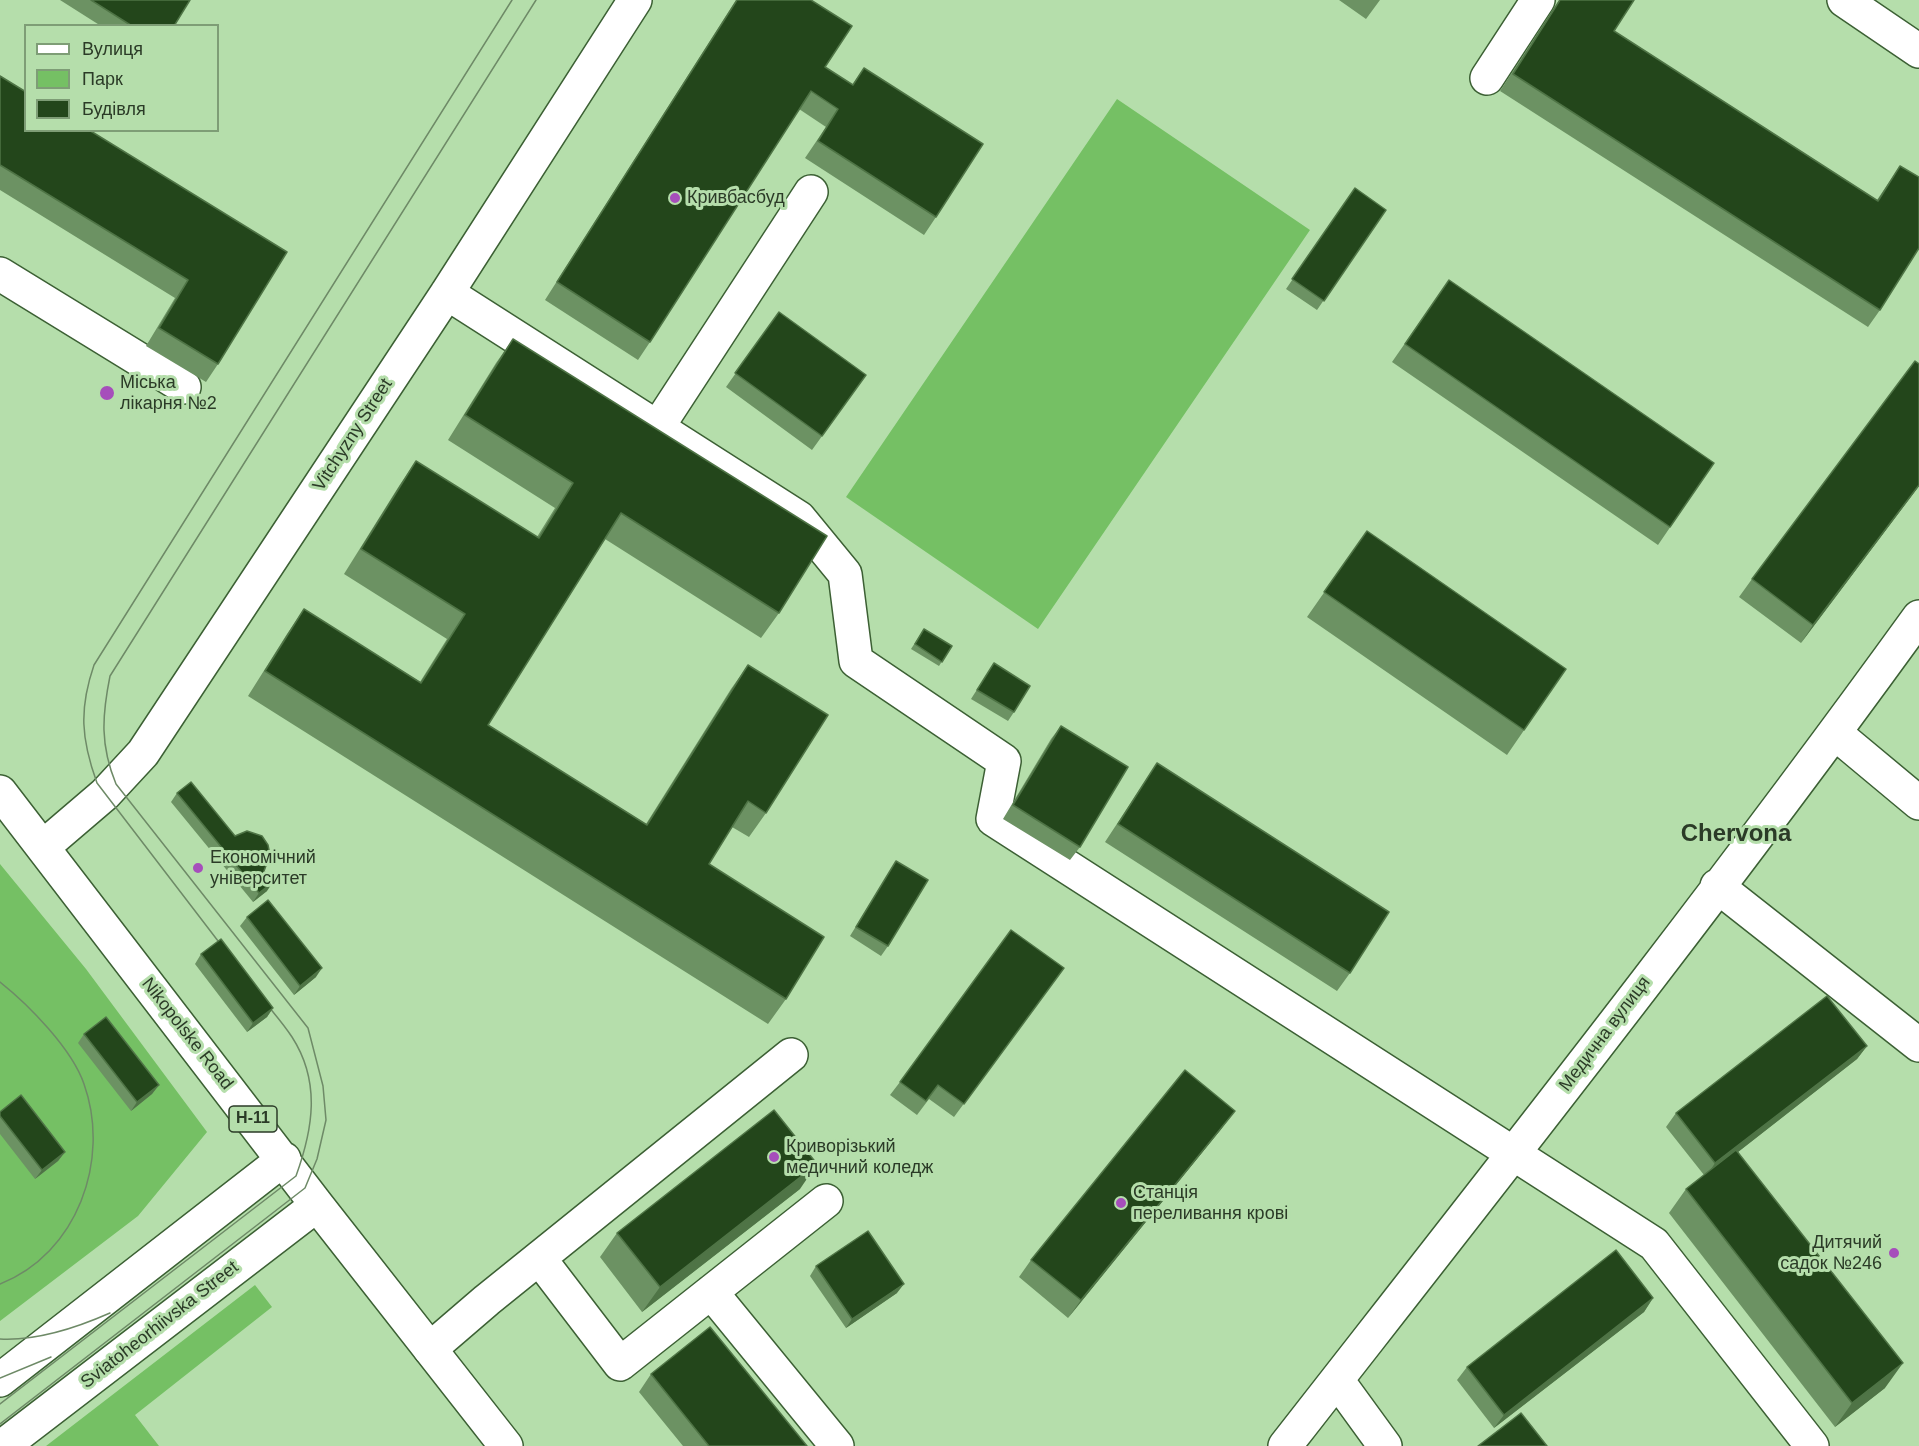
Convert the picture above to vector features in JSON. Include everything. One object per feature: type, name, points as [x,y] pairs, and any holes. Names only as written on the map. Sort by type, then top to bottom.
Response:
[{"type":"street","name":"Vitchyzny Street","points":[[43,848],[105,794],[143,753],[447,293],[635,0]]},
{"type":"street","points":[[1487,78],[1538,0]]},
{"type":"street","points":[[1844,0],[1919,51]]},
{"type":"street","points":[[657,428],[811,192]]},
{"type":"street","points":[[0,274],[184,387]]},
{"type":"street","points":[[447,293],[799,518],[845,574],[856,661],[1004,760],[993,819],[1654,1244],[1812,1446]]},
{"type":"street","name":"Медична вулиця","points":[[1285,1446],[1514,1154],[1835,733],[1919,617]]},
{"type":"street","points":[[1835,733],[1919,803]]},
{"type":"street","name":"Nikopolske Road","points":[[0,792],[284,1159],[317,1205],[506,1446]]},
{"type":"street","points":[[1717,886],[1919,1045]]},
{"type":"street","points":[[430,1349],[791,1055]]},
{"type":"street","points":[[0,1380],[284,1159]]},
{"type":"street","points":[[539,1258],[620,1364],[826,1201]]},
{"type":"street","name":"Sviatoheorhiivska Street","points":[[3,1446],[317,1205]]},
{"type":"street","points":[[711,1292],[837,1446]]},
{"type":"street","points":[[1337,1380],[1385,1446]]},
{"type":"green space","points":[[1117,99],[1310,230],[1038,629],[846,497]]},
{"type":"green space","points":[[0,864],[86,969],[207,1132],[138,1216],[0,1321]]},
{"type":"green space","points":[[255,1285],[272,1307],[135,1415],[159,1446],[46,1446]]},
{"type":"building","points":[[91,0],[190,0],[175,24],[129,24]]},
{"type":"building","name":"Кривбасбуд","points":[[737,0],[811,0],[852,26],[825,67],[853,85],[864,68],[983,144],[936,217],[818,141],[838,109],[811,91],[650,342],[557,282]]},
{"type":"building","points":[[1560,0],[1634,0],[1614,31],[1878,201],[1900,166],[1919,177],[1919,248],[1880,310],[1513,74]]},
{"type":"building","points":[[0,76],[24,91],[24,132],[92,132],[287,252],[218,364],[159,328],[188,280],[0,165]]},
{"type":"building","points":[[1355,188],[1386,210],[1324,301],[1292,279]]},
{"type":"building","points":[[1449,280],[1714,463],[1670,527],[1405,344]]},
{"type":"building","points":[[779,312],[866,375],[822,436],[735,373]]},
{"type":"building","points":[[513,339],[827,536],[779,613],[621,513],[488,725],[647,825],[748,665],[828,715],[766,813],[748,801],[709,864],[824,937],[786,999],[265,671],[304,609],[421,683],[465,614],[361,549],[416,461],[539,538],[573,483],[465,415]]},
{"type":"building","points":[[1915,361],[1919,364],[1919,485],[1813,625],[1752,579]]},
{"type":"building","points":[[1367,531],[1566,669],[1524,730],[1324,592]]},
{"type":"building","points":[[924,629],[952,646],[942,662],[915,644]]},
{"type":"building","points":[[994,663],[1030,686],[1014,712],[977,690]]},
{"type":"building","points":[[1061,726],[1128,767],[1080,847],[1013,805]]},
{"type":"building","points":[[1157,763],[1389,912],[1350,973],[1118,824]]},
{"type":"building","points":[[191,782],[235,836],[247,831],[262,836],[268,845],[270,855],[264,871],[273,882],[259,893],[177,793]]},
{"type":"building","points":[[896,861],[928,880],[888,946],[856,927]]},
{"type":"building","points":[[268,900],[322,968],[300,986],[247,917]]},
{"type":"building","points":[[1011,930],[1064,968],[964,1104],[938,1085],[926,1101],[900,1082]]},
{"type":"building","points":[[221,939],[273,1008],[253,1023],[201,954]]},
{"type":"building","points":[[1827,996],[1867,1046],[1715,1163],[1676,1113]]},
{"type":"building","points":[[106,1017],[159,1085],[137,1102],[84,1034]]},
{"type":"building","name":"Станція переливання крові","points":[[1185,1070],[1235,1111],[1081,1300],[1031,1260]]},
{"type":"building","points":[[21,1095],[65,1152],[42,1170],[0,1116],[0,1112]]},
{"type":"building","points":[[774,1110],[817,1164],[660,1287],[617,1233]]},
{"type":"building","points":[[1736,1150],[1903,1363],[1852,1403],[1686,1189]]},
{"type":"building","points":[[868,1231],[904,1284],[852,1319],[816,1266]]},
{"type":"building","points":[[1616,1250],[1653,1298],[1504,1415],[1467,1367]]},
{"type":"building","points":[[710,1327],[807,1446],[709,1446],[651,1374]]},
{"type":"building","points":[[1521,1413],[1547,1446],[1478,1446]]},
{"type":"tram line","points":[[228,954],[97,783],[85,738],[84,710],[89,681],[94,665],[512,0]]},
{"type":"tram line","points":[[0,1424],[305,1188],[317,1159],[326,1120],[323,1086],[308,1028],[116,784],[107,756],[104,730],[105,704],[110,676],[536,0]]},
{"type":"tram line","points":[[0,982],[48,1028],[70,1057],[84,1084],[91,1113],[93,1143],[90,1173],[81,1201],[68,1228],[49,1251],[27,1270],[0,1284]]},
{"type":"tram line","points":[[0,1404],[296,1176],[310,1123],[310,1088],[307,1071],[292,1037],[261,997]]},
{"type":"tram line","points":[[0,1339],[42,1336],[84,1324],[110,1313]]},
{"type":"tram line","points":[[0,1378],[51,1357]]},
{"type":"place","name":"Кривбасбуд","points":[[675,198]]},
{"type":"place","name":"Міська лікарня №2","points":[[107,393]]},
{"type":"place","name":"Економічний університет","points":[[198,868]]},
{"type":"place","name":"Криворізький медичний коледж","points":[[774,1157]]},
{"type":"place","name":"Станція переливання крові","points":[[1121,1203]]},
{"type":"place","name":"Дитячий садок №246","points":[[1894,1253]]},
{"type":"district","name":"Chervona","points":[[1736,834]]}]
